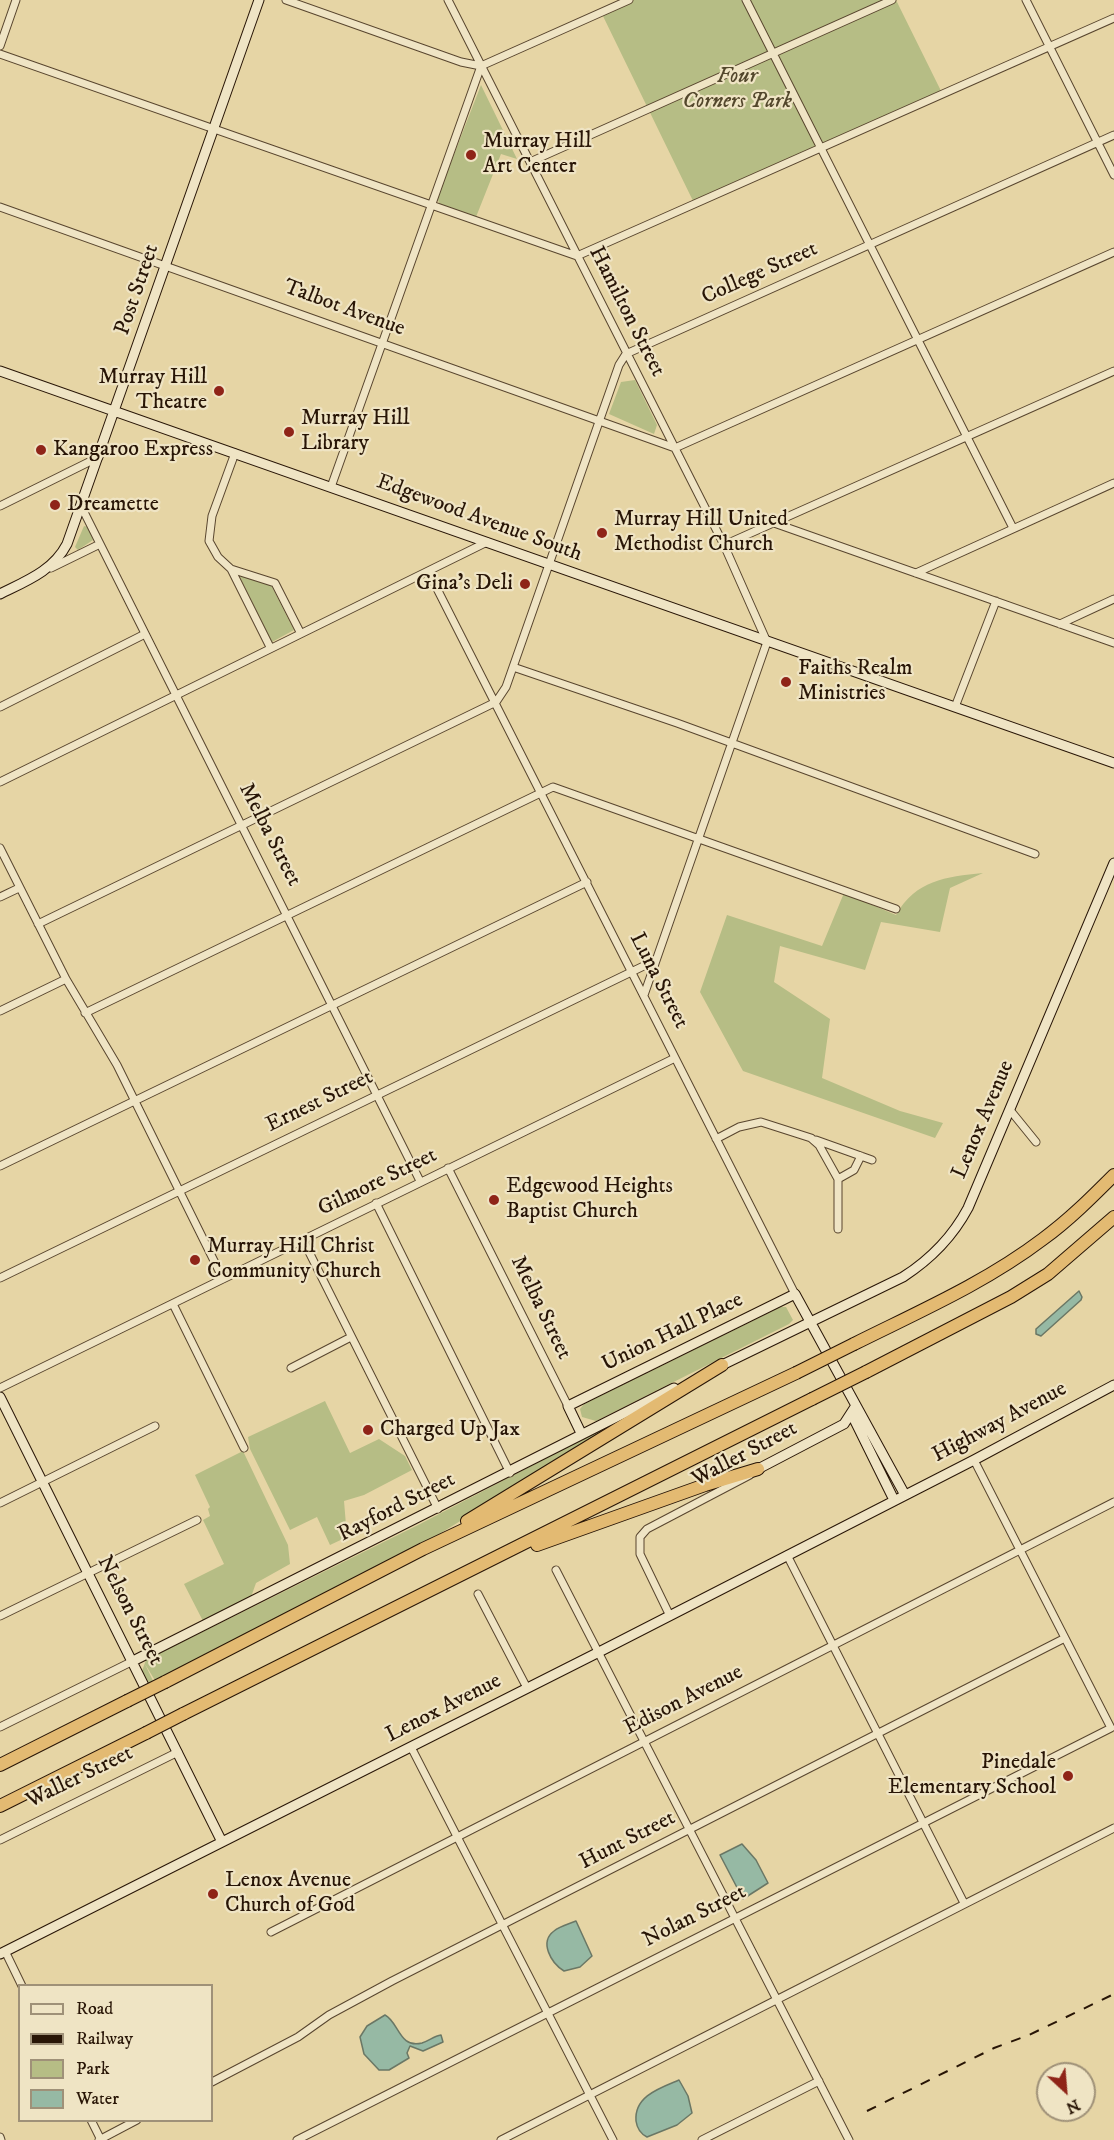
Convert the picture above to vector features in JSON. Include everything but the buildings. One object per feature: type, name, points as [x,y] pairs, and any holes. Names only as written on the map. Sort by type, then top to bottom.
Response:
[{"type":"highway","points":[[0,1765],[423,1549],[796,1373],[968,1286],[1010,1261],[1077,1212],[1114,1175]]},
{"type":"highway","points":[[0,1806],[1011,1297],[1048,1274],[1114,1217]]},
{"type":"highway","points":[[423,1549],[722,1365]]},
{"type":"highway","points":[[415,1598],[540,1543],[705,1485],[758,1469]]},
{"type":"street","points":[[0,46],[16,0]]},
{"type":"street","name":"Post Street","points":[[0,594],[48,569],[61,556],[82,508],[259,0]]},
{"type":"street","points":[[286,0],[461,62],[481,66],[629,0]]},
{"type":"street","name":"Hamilton Street","points":[[448,0],[724,545],[767,642]]},
{"type":"street","points":[[746,0],[1012,528]]},
{"type":"street","points":[[530,162],[892,0]]},
{"type":"street","points":[[1026,0],[1114,175]]},
{"type":"street","points":[[0,54],[577,256],[1114,18]]},
{"type":"street","points":[[331,487],[481,66]]},
{"type":"street","name":"College Street","points":[[626,354],[1114,135]]},
{"type":"street","name":"Talbot Avenue","points":[[0,207],[600,419],[675,448]]},
{"type":"street","points":[[675,448],[1114,252]]},
{"type":"street","points":[[38,924],[496,702],[513,667],[619,365],[626,354]]},
{"type":"street","name":"Edgewood Avenue South","points":[[0,371],[1114,763]]},
{"type":"street","points":[[724,545],[1114,371]]},
{"type":"street","points":[[235,453],[208,532],[212,548],[231,569],[270,647]]},
{"type":"street","points":[[0,506],[99,457]]},
{"type":"street","points":[[916,573],[1114,483]]},
{"type":"street","name":"Melba Street","points":[[82,508],[420,1181]]},
{"type":"street","points":[[774,523],[1114,643]]},
{"type":"street","points":[[0,782],[300,632],[487,542]]},
{"type":"street","points":[[48,569],[100,544]]},
{"type":"street","points":[[231,569],[275,583],[300,632]]},
{"type":"street","name":"Luna Street","points":[[428,571],[542,791],[809,1322],[855,1407],[855,1420],[894,1500]]},
{"type":"street","points":[[1060,624],[1114,599]]},
{"type":"street","points":[[956,707],[996,602]]},
{"type":"street","points":[[0,707],[146,634]]},
{"type":"street","points":[[644,995],[767,642]]},
{"type":"street","points":[[513,667],[1035,854]]},
{"type":"street","points":[[85,1013],[542,791],[553,788],[896,909]]},
{"type":"street","points":[[0,848],[66,979],[135,1100],[223,1279]]},
{"type":"street","name":"Lenox Avenue","points":[[809,1322],[903,1277],[940,1248],[959,1226],[1114,863]]},
{"type":"street","points":[[0,1166],[587,882]]},
{"type":"street","points":[[0,897],[19,888]]},
{"type":"street","name":"Ernest Street","points":[[0,1278],[656,960]]},
{"type":"street","points":[[0,1011],[66,979]]},
{"type":"street","name":"Gilmore Street","points":[[0,1388],[675,1058]]},
{"type":"street","points":[[1010,1110],[1036,1142]]},
{"type":"street","points":[[716,1139],[739,1127],[761,1122],[872,1160]]},
{"type":"street","points":[[811,1138],[819,1145],[838,1179],[838,1229]]},
{"type":"street","points":[[838,1179],[854,1170],[861,1156]]},
{"type":"street","name":"Melba Street","points":[[448,1168],[582,1433]]},
{"type":"street","points":[[376,1203],[510,1473]]},
{"type":"street","points":[[303,1240],[438,1509]]},
{"type":"street","name":"Union Hall Place","points":[[568,1407],[795,1294]]},
{"type":"street","points":[[172,1304],[244,1448]]},
{"type":"street","name":"Rayford Street","points":[[0,1727],[568,1444],[582,1433],[809,1322]]},
{"type":"street","points":[[291,1368],[351,1337]]},
{"type":"street","name":"Highway Avenue","points":[[905,1495],[1114,1385]]},
{"type":"street","name":"Nelson Street","points":[[0,1397],[222,1842]]},
{"type":"street","name":"Luna Street","points":[[855,1407],[861,1410],[905,1495]]},
{"type":"street","name":"Waller Street","points":[[670,1616],[640,1554],[640,1537],[646,1529],[740,1483],[758,1469],[844,1424],[855,1407]]},
{"type":"street","points":[[0,1503],[155,1426]]},
{"type":"street","points":[[974,1460],[1065,1638]]},
{"type":"street","name":"Lenox Avenue","points":[[2,1952],[599,1652],[905,1495]]},
{"type":"street","name":"Edison Avenue","points":[[271,1932],[1114,1502]]},
{"type":"street","points":[[0,1616],[197,1520]]},
{"type":"street","points":[[787,1556],[963,1904]]},
{"type":"street","points":[[556,1570],[849,2140]]},
{"type":"street","points":[[478,1594],[527,1688]]},
{"type":"street","name":"Nolan Street","points":[[297,2140],[1111,1728],[1065,1638]]},
{"type":"street","name":"Hunt Street","points":[[213,2081],[298,2037],[329,2015],[392,1981],[1065,1638]]},
{"type":"street","points":[[411,1747],[613,2140]]},
{"type":"street","name":"Waller Street","points":[[0,1840],[178,1752]]},
{"type":"street","points":[[501,2140],[1114,1828]]},
{"type":"street","points":[[2,1952],[21,1984]]},
{"type":"street","points":[[702,2140],[819,2081]]},
{"type":"street","points":[[91,2122],[100,2140],[135,2122]]},
{"type":"green space","name":"Four Corners Park","points":[[628,0],[896,0],[943,95],[695,205],[601,12]]},
{"type":"green space","points":[[481,85],[517,159],[501,154],[476,217],[440,205],[437,198]]},
{"type":"green space","points":[[635,380],[657,425],[654,434],[609,414],[621,382]]},
{"type":"green space","points":[[84,526],[88,527],[93,540],[78,550],[75,547]]},
{"type":"green space","points":[[239,575],[271,585],[294,630],[272,642]]},
{"type":"green space","points":[[983,873],[950,888],[940,932],[881,922],[865,970],[780,946],[774,982],[830,1019],[822,1078],[900,1111],[943,1123],[935,1138],[743,1071],[700,992],[727,915],[822,946],[844,893],[896,915],[904,903],[922,887],[956,876]]},
{"type":"green space","points":[[781,1307],[786,1307],[793,1320],[789,1324],[596,1421],[582,1417],[580,1409],[584,1404]]},
{"type":"green space","points":[[325,1401],[350,1453],[379,1439],[405,1456],[412,1470],[364,1495],[344,1501],[347,1537],[330,1545],[317,1517],[290,1530],[250,1449],[248,1437]]},
{"type":"green space","points":[[642,1408],[412,1551],[265,1623],[156,1682],[145,1664],[154,1683],[149,1686],[142,1671],[146,1660],[420,1524]]},
{"type":"green space","points":[[243,1451],[288,1545],[290,1564],[256,1583],[251,1597],[203,1621],[184,1584],[224,1564],[203,1520],[210,1516],[208,1509],[210,1507],[195,1475]]},
{"type":"water","points":[[1079,1291],[1081,1300],[1041,1336],[1036,1334],[1036,1329]]},
{"type":"water","points":[[742,1844],[756,1860],[768,1883],[743,1899],[720,1855]]},
{"type":"water","points":[[576,1921],[592,1956],[580,1967],[564,1971],[551,1958],[547,1941],[556,1929]]},
{"type":"water","points":[[385,2015],[390,2018],[408,2042],[422,2043],[441,2035],[443,2042],[423,2051],[410,2046],[407,2053],[409,2058],[389,2070],[379,2070],[364,2054],[360,2037],[367,2026]]},
{"type":"water","points":[[679,2080],[688,2096],[692,2113],[677,2125],[645,2136],[636,2121],[639,2105],[650,2094]]},
{"type":"railway","points":[[867,2111],[994,2048],[1029,2035],[1114,1994]]},
{"type":"place","name":"Murray Hill Art Center","points":[[471,155]]},
{"type":"place","name":"Murray Hill Theatre","points":[[219,391]]},
{"type":"place","name":"Murray Hill Library","points":[[289,432]]},
{"type":"place","name":"Kangaroo Express","points":[[41,450]]},
{"type":"place","name":"Dreamette","points":[[55,505]]},
{"type":"place","name":"Murray Hill United Methodist Church","points":[[602,533]]},
{"type":"place","name":"Gina's Deli","points":[[525,584]]},
{"type":"place","name":"Faiths Realm Ministries","points":[[786,682]]},
{"type":"place","name":"Edgewood Heights Baptist Church","points":[[494,1200]]},
{"type":"place","name":"Murray Hill Christ Community Church","points":[[195,1260]]},
{"type":"place","name":"Charged Up Jax","points":[[368,1430]]},
{"type":"place","name":"Pinedale Elementary School","points":[[1068,1776]]},
{"type":"place","name":"Lenox Avenue Church of God","points":[[213,1894]]}]
